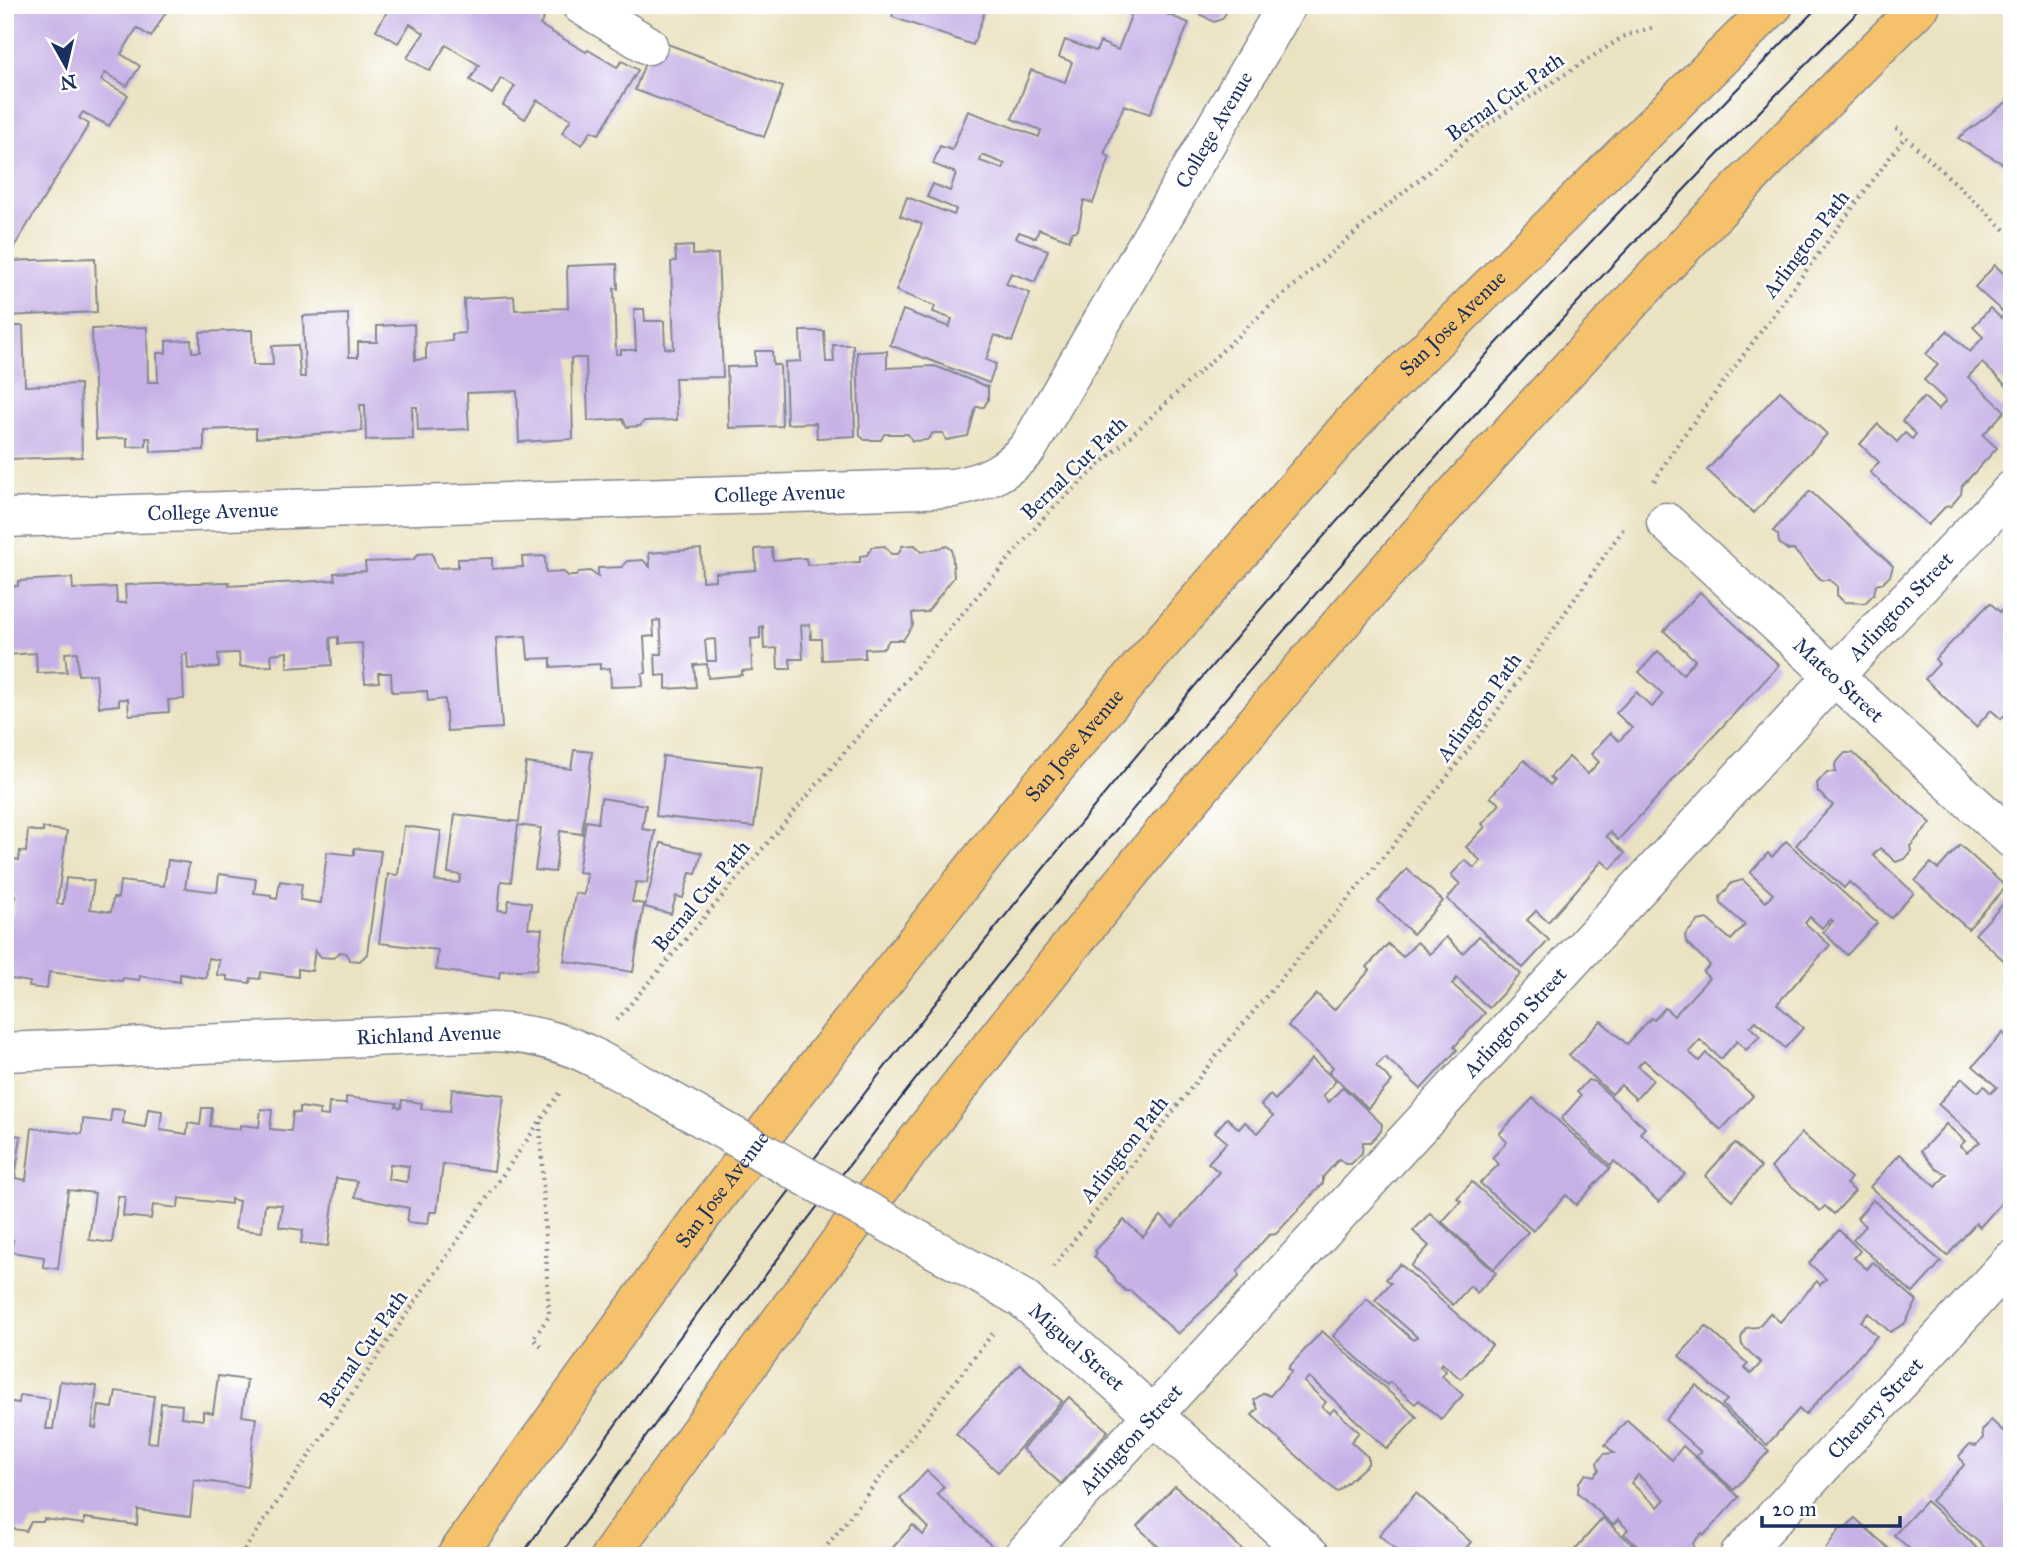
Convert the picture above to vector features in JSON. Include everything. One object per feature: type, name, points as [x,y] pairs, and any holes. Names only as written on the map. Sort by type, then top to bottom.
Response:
[{"type":"main road","name":"San Jose Avenue","points":[[456,1556],[697,1222],[807,1078],[1020,810],[1175,626],[1353,422],[1774,5]]},
{"type":"main road","points":[[610,1556],[796,1296],[906,1151],[1227,755],[1490,455],[1809,116],[1921,5]]},
{"type":"street","points":[[581,5],[648,45]]},
{"type":"street","name":"College Avenue","points":[[5,518],[939,488],[983,482],[1009,469],[1028,448],[1287,5]]},
{"type":"street","name":"Arlington Street","points":[[1023,1556],[1834,676],[2012,490]]},
{"type":"street","name":"Mateo Street","points":[[1666,522],[2012,839]]},
{"type":"street","name":"Richland Avenue","points":[[5,1052],[492,1032],[602,1044],[813,1180]]},
{"type":"street","name":"Miguel Street","points":[[813,1180],[1023,1299],[1154,1413],[1311,1556]]},
{"type":"street","name":"Chenery Street","points":[[1739,1556],[2012,1260]]},
{"type":"path","name":"Bernal Cut Path","points":[[602,1044],[1047,514],[1268,308],[1483,127],[1626,35],[1652,28]]},
{"type":"path","points":[[1896,128],[2012,236]]},
{"type":"path","name":"Arlington Path","points":[[1650,487],[1679,442],[1906,137]]},
{"type":"path","name":"Arlington Path","points":[[1048,1273],[1212,1061],[1400,837],[1486,727],[1629,521]]},
{"type":"path","name":"Bernal Cut Path","points":[[240,1556],[560,1092]]},
{"type":"path","points":[[540,1121],[549,1316],[533,1339],[544,1348]]},
{"type":"path","points":[[820,1556],[998,1328]]},
{"type":"building","points":[[5,5],[170,5],[151,37],[137,28],[121,54],[140,66],[127,86],[105,73],[101,80],[128,95],[109,126],[83,112],[79,118],[89,124],[14,247],[5,242]]},
{"type":"building","points":[[375,5],[515,5],[527,12],[530,7],[545,16],[540,25],[586,52],[588,50],[617,67],[622,61],[638,70],[599,134],[591,131],[582,145],[562,133],[571,119],[537,100],[525,119],[503,105],[515,86],[501,78],[492,94],[470,80],[479,65],[446,45],[430,71],[407,58],[424,33],[410,24],[398,43],[376,30],[387,12]]},
{"type":"building","points":[[896,5],[987,5],[973,45],[892,17]]},
{"type":"building","points":[[1135,5],[1144,5],[1189,23],[1150,114],[1124,105],[1104,154],[1110,157],[1093,203],[1084,200],[1078,230],[1072,232],[1069,240],[1039,229],[1036,238],[1019,232],[1016,238],[1048,250],[1035,282],[1011,273],[1006,284],[1030,293],[1012,342],[995,335],[986,360],[996,364],[989,383],[890,345],[903,310],[949,327],[952,319],[933,312],[935,306],[896,291],[922,224],[900,216],[907,197],[954,215],[956,209],[927,197],[933,184],[950,191],[956,173],[933,164],[940,146],[952,150],[968,111],[1039,137],[1041,130],[1012,119],[1031,70],[1065,82],[1072,62],[1059,57],[1065,40],[1096,51],[1100,42],[1118,50]],"holes":[[[982,155],[1005,164],[1003,169],[980,161]]]},
{"type":"building","points":[[1184,5],[1226,5],[1227,11],[1222,19],[1214,22]]},
{"type":"building","points":[[654,39],[783,87],[764,137],[635,90]]},
{"type":"building","points":[[2012,98],[2012,169],[1958,138]]},
{"type":"building","points":[[693,246],[693,255],[718,254],[723,377],[675,378],[677,420],[644,421],[640,426],[627,427],[623,419],[588,421],[586,358],[571,358],[573,439],[519,442],[517,391],[467,393],[469,429],[418,431],[417,407],[412,407],[413,439],[366,440],[365,405],[360,405],[362,431],[256,438],[256,428],[204,430],[204,450],[151,452],[150,438],[146,438],[146,446],[127,447],[127,438],[96,439],[92,329],[147,327],[148,382],[158,382],[157,353],[166,353],[166,341],[191,340],[192,352],[200,352],[200,332],[252,330],[253,365],[273,365],[272,346],[298,345],[300,377],[305,377],[303,316],[348,314],[349,357],[358,357],[358,342],[377,342],[377,326],[414,324],[415,360],[426,359],[426,343],[452,341],[452,334],[465,333],[464,299],[514,296],[515,310],[568,308],[567,266],[617,264],[618,289],[614,288],[616,354],[621,354],[621,350],[636,350],[634,309],[644,309],[645,321],[664,321],[665,348],[674,349],[671,262],[676,261],[675,247]]},
{"type":"building","points":[[95,258],[97,312],[5,316],[5,261]]},
{"type":"building","points":[[2012,264],[2012,391],[1982,363],[1968,377],[2005,411],[1983,435],[1997,448],[1962,486],[1961,494],[1951,506],[1945,507],[1928,525],[1870,472],[1879,462],[1860,444],[1878,424],[1897,442],[1905,433],[1912,439],[1916,434],[1902,421],[1924,397],[1938,410],[1946,401],[1924,380],[1938,365],[1926,354],[1947,331],[1970,352],[1983,337],[1973,327],[1990,308],[2001,318],[2005,314],[1975,287],[1995,265],[2003,273]]},
{"type":"building","points":[[5,326],[23,326],[25,386],[80,384],[82,457],[5,459]]},
{"type":"building","points":[[800,331],[824,331],[826,362],[834,362],[833,345],[853,345],[855,436],[817,438],[816,423],[787,424],[785,362],[801,361]]},
{"type":"building","points":[[755,351],[772,351],[773,365],[780,365],[782,426],[729,428],[727,367],[755,366]]},
{"type":"building","points":[[887,351],[887,368],[935,366],[988,387],[988,400],[984,407],[976,407],[968,436],[946,440],[943,433],[933,433],[927,440],[912,441],[908,434],[884,434],[881,440],[865,440],[860,436],[857,352]]},
{"type":"building","points":[[1780,391],[1827,434],[1754,513],[1707,470]]},
{"type":"building","points":[[1810,491],[1893,566],[1890,576],[1883,583],[1876,585],[1874,594],[1865,603],[1844,602],[1837,595],[1837,586],[1829,580],[1821,580],[1794,550],[1788,550],[1779,543],[1778,535],[1773,531]]},
{"type":"building","points":[[915,545],[922,552],[947,546],[952,550],[954,577],[927,612],[912,613],[913,625],[903,640],[889,640],[884,648],[865,649],[865,658],[822,660],[821,639],[811,639],[810,624],[801,625],[803,659],[790,659],[791,669],[778,669],[777,648],[764,649],[763,626],[760,627],[760,638],[751,639],[752,670],[742,671],[742,675],[708,678],[707,664],[694,665],[696,687],[666,689],[666,675],[656,676],[655,654],[662,654],[660,620],[653,621],[654,636],[644,637],[646,673],[642,674],[643,686],[611,687],[610,668],[600,669],[600,664],[551,667],[551,658],[528,659],[526,636],[496,638],[502,728],[447,731],[445,699],[428,701],[427,691],[392,692],[391,673],[378,673],[379,682],[365,683],[362,643],[338,644],[338,637],[330,638],[332,665],[287,668],[287,652],[271,654],[272,666],[240,667],[239,653],[233,653],[218,654],[219,667],[188,669],[187,654],[182,655],[184,699],[168,700],[169,712],[129,715],[128,699],[119,699],[119,705],[99,707],[96,674],[78,675],[77,652],[65,653],[67,672],[37,673],[36,653],[5,655],[5,586],[18,586],[18,581],[72,578],[73,589],[116,587],[117,603],[126,603],[125,585],[229,582],[229,586],[335,580],[334,573],[366,571],[365,562],[413,560],[418,554],[432,553],[437,568],[458,567],[458,559],[492,558],[492,569],[523,567],[522,557],[545,556],[546,573],[564,572],[568,576],[576,576],[579,572],[590,571],[598,577],[598,568],[622,567],[627,561],[643,560],[650,567],[649,553],[701,549],[702,581],[715,580],[715,573],[756,570],[755,549],[772,548],[773,560],[806,558],[807,565],[860,562],[860,556],[867,555],[872,547],[885,546],[891,554],[898,554],[902,546]],"holes":[[[715,639],[716,661],[707,661],[705,640]]]},
{"type":"building","points":[[1700,592],[1779,665],[1618,840],[1610,832],[1606,836],[1625,853],[1611,869],[1602,861],[1548,922],[1536,911],[1527,920],[1549,940],[1523,968],[1447,899],[1460,884],[1451,875],[1465,860],[1474,868],[1481,861],[1466,847],[1485,827],[1482,824],[1500,804],[1490,797],[1524,760],[1550,785],[1554,781],[1550,777],[1569,757],[1588,774],[1599,762],[1591,754],[1610,733],[1619,741],[1632,728],[1616,713],[1636,692],[1652,707],[1663,694],[1639,672],[1658,651],[1683,674],[1695,660],[1664,631]]},
{"type":"building","points":[[2012,599],[2012,679],[2009,683],[2012,686],[2012,707],[2001,719],[1991,710],[1976,727],[1925,679],[1939,664],[1935,659],[1990,603],[2000,612]]},
{"type":"building","points":[[574,750],[592,752],[582,834],[560,831],[555,872],[535,870],[541,828],[518,825],[511,882],[501,881],[498,910],[507,911],[509,900],[531,903],[528,928],[542,929],[537,969],[500,971],[499,978],[436,970],[438,950],[379,943],[388,874],[398,875],[404,826],[441,831],[435,881],[459,883],[461,875],[448,873],[455,814],[519,822],[526,763],[571,769]]},
{"type":"building","points":[[1845,753],[1853,753],[1931,823],[1910,846],[1911,851],[1904,859],[1896,862],[1880,848],[1873,855],[1914,893],[1891,918],[1849,882],[1844,888],[1796,845],[1833,805],[1818,792],[1817,783],[1827,772],[1836,772],[1835,764]]},
{"type":"building","points":[[663,756],[761,767],[754,827],[656,816]]},
{"type":"building","points":[[601,798],[646,805],[642,829],[655,831],[647,883],[636,882],[632,902],[644,904],[633,972],[564,961],[575,893],[584,895],[587,873],[578,872],[586,821],[598,823]]},
{"type":"building","points":[[43,828],[67,831],[57,904],[63,904],[66,878],[94,881],[90,909],[111,912],[113,898],[118,898],[120,881],[164,886],[168,860],[189,863],[185,888],[217,892],[219,874],[256,879],[254,893],[271,895],[271,898],[277,899],[280,881],[302,884],[300,900],[321,903],[327,852],[354,855],[354,848],[381,851],[367,954],[360,961],[349,960],[346,953],[340,952],[333,958],[321,957],[315,949],[312,971],[298,969],[298,977],[261,972],[260,979],[251,978],[250,983],[227,980],[227,976],[217,975],[219,960],[208,958],[206,978],[180,974],[180,982],[140,976],[139,980],[123,978],[122,981],[49,972],[47,989],[29,987],[30,982],[5,978],[5,924],[6,916],[12,917],[15,896],[9,896],[14,859],[19,860],[20,851],[26,852],[28,830],[43,832]]},
{"type":"building","points":[[1786,841],[1877,923],[1847,955],[1823,932],[1833,921],[1830,919],[1822,928],[1810,917],[1805,923],[1830,945],[1777,1004],[1803,1028],[1785,1048],[1756,1021],[1750,1027],[1760,1036],[1746,1050],[1737,1041],[1721,1059],[1700,1040],[1689,1052],[1699,1061],[1706,1053],[1753,1096],[1721,1130],[1644,1060],[1638,1066],[1653,1080],[1636,1099],[1621,1085],[1612,1094],[1569,1055],[1601,1021],[1627,1044],[1651,1018],[1654,1020],[1665,1008],[1674,1016],[1709,978],[1703,972],[1710,965],[1686,942],[1685,935],[1698,921],[1707,919],[1731,940],[1745,925],[1721,904],[1720,897],[1732,883],[1743,880],[1766,902],[1773,894],[1750,873],[1768,853],[1772,857]]},
{"type":"building","points":[[661,843],[702,853],[696,874],[690,873],[683,898],[676,896],[671,914],[645,907]]},
{"type":"building","points":[[1960,845],[2006,887],[1968,929],[1915,881],[1931,863],[1938,869]]},
{"type":"building","points":[[1407,869],[1443,901],[1413,934],[1378,901]]},
{"type":"building","points":[[2007,900],[2012,901],[2012,968],[1975,934]]},
{"type":"building","points":[[1479,936],[1521,974],[1489,1008],[1457,978],[1452,984],[1485,1013],[1454,1047],[1457,1050],[1421,1089],[1385,1057],[1376,1066],[1392,1081],[1368,1108],[1329,1072],[1333,1067],[1288,1026],[1317,994],[1334,1010],[1370,970],[1367,967],[1388,944],[1403,957],[1417,942],[1430,954],[1446,937],[1463,953]]},
{"type":"building","points":[[2003,1033],[2012,1041],[2012,1191],[1980,1227],[1976,1223],[1947,1256],[1870,1187],[1900,1154],[1936,1187],[1947,1174],[1936,1169],[1921,1151],[1946,1124],[1965,1141],[1960,1146],[1967,1152],[1980,1142],[1938,1104],[1962,1078],[1978,1092],[1984,1086],[1991,1093],[1997,1087],[1973,1066]]},
{"type":"building","points":[[1312,1059],[1336,1081],[1323,1096],[1329,1102],[1343,1087],[1382,1124],[1381,1131],[1370,1142],[1363,1142],[1362,1153],[1351,1164],[1345,1164],[1339,1159],[1323,1177],[1323,1183],[1276,1234],[1269,1235],[1253,1252],[1238,1271],[1239,1277],[1178,1334],[1131,1291],[1126,1291],[1116,1282],[1114,1276],[1094,1257],[1097,1253],[1095,1251],[1124,1220],[1143,1237],[1161,1216],[1173,1227],[1219,1172],[1208,1163],[1227,1142],[1215,1132],[1227,1118],[1239,1129],[1245,1122],[1258,1133],[1273,1116],[1261,1105],[1270,1095],[1275,1100]]},
{"type":"building","points":[[1588,1080],[1595,1082],[1645,1128],[1640,1133],[1685,1174],[1659,1202],[1614,1161],[1611,1166],[1561,1119],[1581,1096],[1577,1092]]},
{"type":"building","points":[[452,1089],[504,1095],[494,1171],[443,1164],[437,1212],[430,1212],[428,1224],[407,1222],[409,1208],[355,1197],[357,1181],[336,1178],[328,1246],[301,1243],[303,1230],[279,1227],[282,1205],[265,1204],[262,1232],[235,1229],[239,1201],[231,1199],[231,1204],[179,1198],[178,1208],[153,1205],[151,1219],[123,1216],[125,1197],[118,1196],[112,1243],[89,1240],[95,1193],[68,1190],[58,1269],[43,1267],[44,1257],[11,1252],[13,1240],[5,1239],[5,1134],[21,1136],[15,1178],[26,1180],[32,1128],[82,1134],[83,1119],[110,1122],[112,1109],[124,1110],[123,1123],[145,1127],[148,1109],[162,1111],[160,1130],[187,1134],[188,1123],[200,1125],[202,1108],[212,1108],[210,1126],[240,1129],[240,1125],[259,1127],[261,1109],[272,1110],[270,1129],[291,1131],[293,1112],[300,1113],[300,1107],[320,1110],[319,1115],[328,1116],[329,1103],[346,1104],[346,1097],[397,1103],[396,1107],[401,1108],[402,1100],[422,1103],[421,1109],[450,1111]],"holes":[[[390,1164],[409,1166],[407,1182],[388,1179]]]},
{"type":"building","points":[[1533,1098],[1610,1168],[1576,1205],[1566,1195],[1533,1231],[1480,1183],[1499,1164],[1492,1158],[1507,1142],[1499,1134]]},
{"type":"building","points":[[1802,1133],[1851,1178],[1846,1184],[1855,1191],[1834,1214],[1825,1206],[1820,1211],[1771,1168]]},
{"type":"building","points":[[1735,1143],[1761,1167],[1732,1200],[1705,1176]]},
{"type":"building","points":[[1472,1182],[1528,1232],[1494,1269],[1442,1222],[1461,1201],[1457,1198]]},
{"type":"building","points":[[1873,1200],[1941,1262],[1913,1293],[1853,1240],[1866,1226],[1857,1218]]},
{"type":"building","points":[[1430,1213],[1496,1273],[1477,1293],[1470,1286],[1453,1305],[1411,1266],[1429,1246],[1413,1231]]},
{"type":"building","points":[[1839,1230],[1860,1251],[1854,1258],[1867,1269],[1873,1262],[1917,1301],[1905,1323],[1890,1332],[1869,1313],[1861,1321],[1877,1336],[1805,1415],[1799,1409],[1767,1445],[1722,1405],[1727,1400],[1679,1356],[1706,1326],[1748,1364],[1744,1368],[1751,1374],[1761,1363],[1742,1345],[1741,1338],[1746,1328],[1758,1327],[1770,1313],[1780,1322],[1817,1281],[1820,1285],[1826,1279],[1809,1263]]},
{"type":"building","points":[[1400,1264],[1492,1345],[1461,1379],[1442,1363],[1440,1365],[1446,1371],[1442,1376],[1463,1395],[1441,1419],[1419,1400],[1415,1404],[1390,1382],[1387,1385],[1333,1336],[1367,1299],[1413,1340],[1417,1337],[1375,1300],[1391,1283],[1386,1279]]},
{"type":"building","points":[[1322,1331],[1417,1417],[1387,1449],[1309,1377],[1304,1382],[1326,1402],[1322,1407],[1330,1413],[1334,1409],[1359,1432],[1351,1442],[1368,1457],[1368,1464],[1337,1492],[1252,1415],[1258,1409],[1254,1400],[1264,1393],[1270,1396],[1292,1371],[1288,1368]]},
{"type":"building","points":[[1020,1364],[1062,1401],[998,1472],[956,1434]]},
{"type":"building","points":[[218,1376],[247,1380],[242,1416],[256,1418],[247,1487],[194,1480],[190,1517],[138,1510],[137,1525],[84,1518],[84,1524],[44,1519],[43,1522],[31,1522],[26,1531],[13,1529],[12,1520],[5,1519],[5,1401],[19,1403],[20,1395],[50,1399],[46,1429],[53,1429],[60,1381],[97,1386],[92,1427],[96,1428],[99,1406],[113,1408],[116,1391],[154,1396],[148,1442],[157,1443],[161,1403],[182,1405],[181,1417],[203,1420],[203,1411],[213,1413]]},
{"type":"building","points":[[1696,1385],[1769,1451],[1734,1490],[1696,1456],[1701,1452],[1665,1420]]},
{"type":"building","points":[[1069,1397],[1108,1431],[1061,1484],[1022,1449]]},
{"type":"building","points":[[2012,1413],[2012,1556],[1995,1556],[1931,1501],[1964,1465],[1959,1456],[1969,1445],[1976,1446],[1983,1438],[1982,1431],[1991,1420],[2003,1431],[2007,1426],[2004,1422]]},
{"type":"building","points":[[1627,1420],[1672,1460],[1683,1446],[1739,1497],[1704,1535],[1702,1533],[1693,1543],[1694,1549],[1688,1556],[1648,1556],[1624,1534],[1628,1529],[1618,1520],[1613,1525],[1578,1493],[1579,1482],[1586,1474],[1594,1476],[1599,1470],[1597,1463],[1604,1454],[1614,1453],[1605,1445]],"holes":[[[1638,1475],[1665,1499],[1658,1507],[1631,1483]]]},
{"type":"building","points":[[927,1471],[944,1487],[937,1494],[996,1550],[990,1556],[887,1554],[913,1525],[923,1535],[929,1528],[900,1499]]},
{"type":"building","points":[[1175,1486],[1249,1556],[1168,1556],[1137,1526]]},
{"type":"building","points":[[1416,1493],[1471,1542],[1459,1556],[1403,1556],[1379,1535]]},
{"type":"building","points":[[1926,1501],[1984,1556],[1918,1556],[1894,1535]]},
{"type":"building","points":[[1603,1518],[1645,1556],[1569,1556]]},
{"type":"building","points":[[1855,1518],[1897,1556],[1821,1556],[1840,1528],[1846,1527]]},
{"type":"tram line","points":[[521,1556],[822,1148],[978,949],[1138,753],[1302,561],[1470,372],[1643,187],[1820,5]]},
{"type":"tram line","points":[[560,1556],[709,1350],[862,1148],[1019,949],[1180,753],[1345,560],[1514,371],[1687,186],[1865,5]]}]
